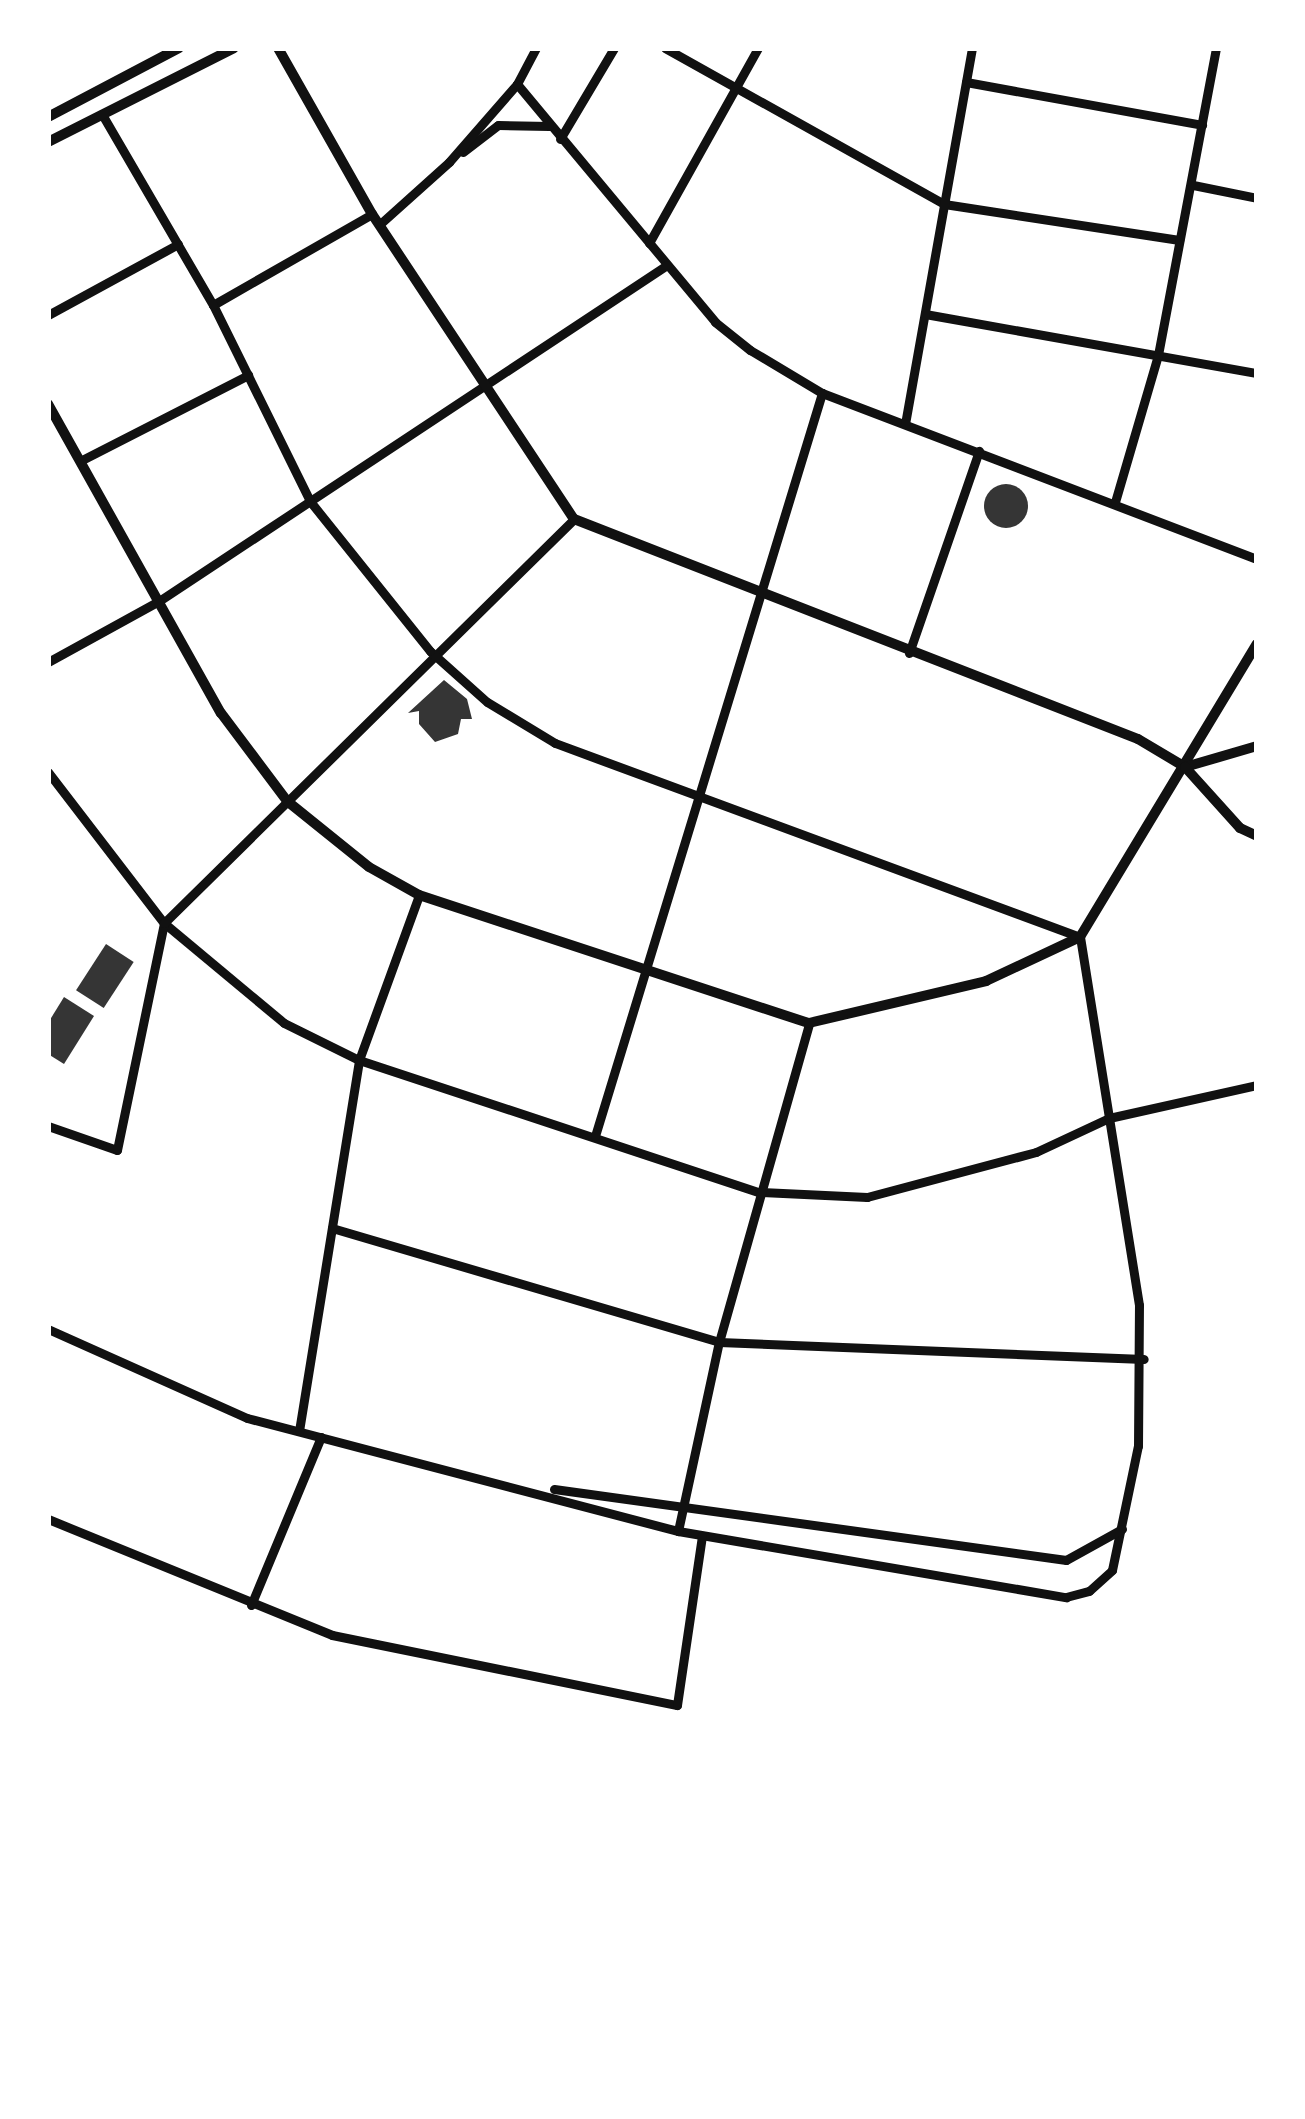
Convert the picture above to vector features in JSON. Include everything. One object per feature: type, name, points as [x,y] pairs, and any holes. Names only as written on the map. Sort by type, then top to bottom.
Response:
[{"type":"street","points":[[48,117],[179,48]]},
{"type":"street","points":[[48,142],[234,48]]},
{"type":"street","points":[[278,48],[376,219],[574,520],[1138,740],[1185,767],[1240,828],[1257,836]]},
{"type":"street","points":[[448,162],[517,83],[536,48]]},
{"type":"street","points":[[560,140],[614,48]]},
{"type":"street","points":[[665,48],[944,204],[1178,240]]},
{"type":"street","points":[[649,243],[758,48]]},
{"type":"street","points":[[905,424],[972,48]]},
{"type":"street","points":[[1115,502],[1158,356],[1216,48]]},
{"type":"street","points":[[966,82],[1202,125]]},
{"type":"street","points":[[517,83],[716,322],[822,393],[1257,559]]},
{"type":"street","points":[[103,113],[213,305],[310,501],[438,657],[487,702],[555,743],[1080,937]]},
{"type":"street","points":[[213,305],[376,219],[498,125],[549,126]]},
{"type":"street","points":[[1193,185],[1257,198]]},
{"type":"street","points":[[48,315],[178,244]]},
{"type":"street","points":[[48,662],[159,601],[667,266]]},
{"type":"street","points":[[925,314],[1257,373]]},
{"type":"street","points":[[80,460],[248,375]]},
{"type":"street","points":[[596,1136],[822,393]]},
{"type":"street","points":[[48,404],[221,713],[287,801],[369,867],[419,895],[648,976],[808,1023],[986,981],[1080,937],[1257,644]]},
{"type":"street","points":[[909,653],[979,452]]},
{"type":"street","points":[[48,1126],[117,1150],[164,923],[574,520]]},
{"type":"street","points":[[1185,767],[1257,746]]},
{"type":"street","points":[[48,772],[164,923],[284,1022],[359,1060],[759,1192],[867,1197],[1036,1152],[1109,1118],[1257,1085]]},
{"type":"street","points":[[299,1432],[359,1060],[419,895]]},
{"type":"street","points":[[48,1329],[247,1418],[531,1486],[678,1532],[1066,1597],[1089,1591],[1112,1570],[1122,1529],[1144,1359],[1080,937]]},
{"type":"street","points":[[678,1532],[719,1342],[808,1023]]},
{"type":"street","points":[[332,1228],[719,1342],[1144,1359]]},
{"type":"street","points":[[251,1605],[320,1437]]},
{"type":"street","points":[[531,1486],[684,1502],[1066,1560],[1122,1529]]},
{"type":"street","points":[[48,1519],[332,1635],[677,1705],[702,1535]]},
{"type":"building","points":[[1006,484],[1021,491],[1028,506],[1021,521],[1006,528],[991,521],[984,506],[991,491]]},
{"type":"building","points":[[444,680],[467,699],[472,719],[461,719],[458,734],[435,742],[419,724],[419,711],[408,713]]},
{"type":"building","points":[[106,944],[134,962],[104,1008],[76,990]]},
{"type":"building","points":[[64,997],[94,1016],[64,1064],[48,1054],[48,1023]]}]
